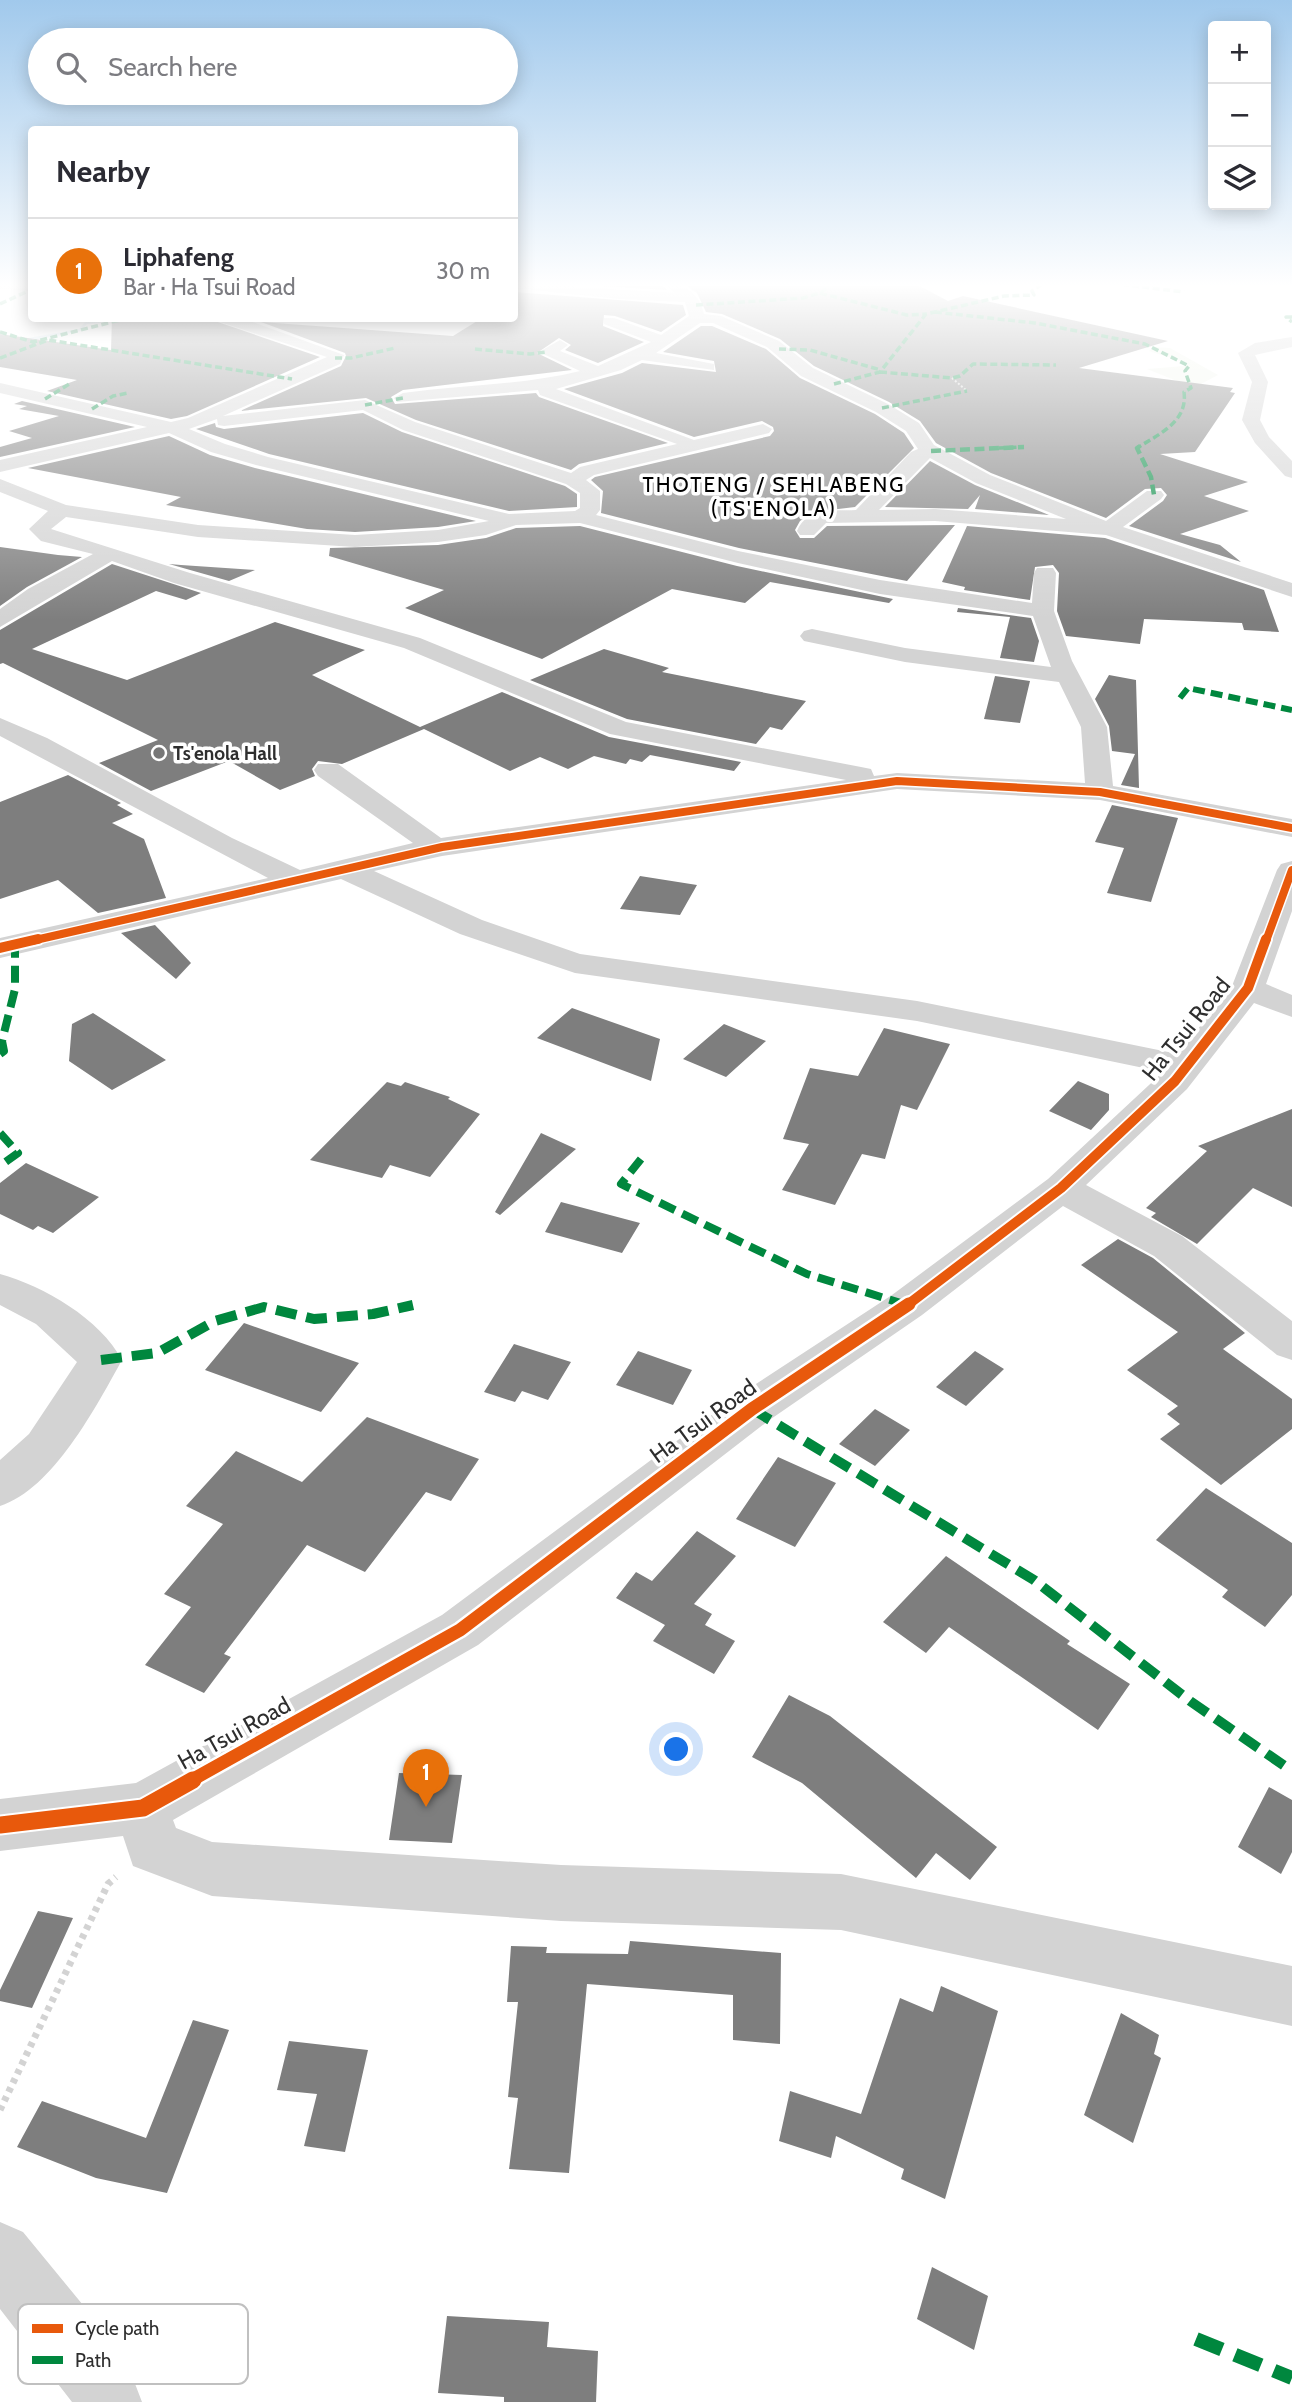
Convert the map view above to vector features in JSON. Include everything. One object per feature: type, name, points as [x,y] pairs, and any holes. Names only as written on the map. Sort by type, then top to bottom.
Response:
[{"type":"street","points":[[31,395],[170,427],[218,448],[263,461],[490,517],[580,517],[738,557],[880,587],[1043,611]]},
{"type":"street","points":[[194,422],[257,395]]},
{"type":"street","points":[[403,398],[423,395]]},
{"type":"street","points":[[554,395],[686,442],[687,446]]},
{"type":"street","points":[[856,395],[913,427],[931,451],[983,479],[1108,529],[1292,590]]},
{"type":"street","points":[[1257,395],[1251,420],[1261,439],[1292,472]]},
{"type":"street","points":[[0,466],[194,422],[228,421],[365,405],[409,426],[573,480],[590,491],[590,510],[580,517]]},
{"type":"street","points":[[369,432],[409,426]]},
{"type":"street","points":[[573,480],[587,471],[763,429]]},
{"type":"street","points":[[1261,439],[1292,445]]},
{"type":"street","points":[[862,516],[918,456],[931,451]]},
{"type":"street","points":[[0,485],[62,510],[198,530],[355,541],[438,536],[486,529],[513,519]]},
{"type":"street","points":[[807,531],[810,524],[822,517],[935,515],[1108,529],[1154,495]]},
{"type":"street","points":[[62,510],[39,529],[48,537],[84,544],[182,578],[412,643],[619,728],[794,764],[897,781],[1100,792],[1292,828]]},
{"type":"street","points":[[0,621],[36,594],[109,554]]},
{"type":"street","points":[[1045,573],[1043,611],[1067,676],[1094,727],[1100,792]]},
{"type":"street","points":[[812,636],[905,655],[1067,676]]},
{"type":"street","points":[[0,726],[80,762],[239,855],[297,880]]},
{"type":"street","points":[[328,770],[428,840],[425,852]]},
{"type":"street","points":[[0,948],[425,852],[897,781]]},
{"type":"street","points":[[346,870],[471,927],[575,963],[917,1011],[1185,1066]]},
{"type":"street","name":"Ha Tsui Road","points":[[0,1825],[148,1827],[460,1630],[752,1409],[907,1305],[1061,1188],[1175,1081],[1248,988],[1292,870]]},
{"type":"street","points":[[1248,988],[1292,1007]]},
{"type":"street","points":[[1061,1188],[1168,1247],[1292,1344]]},
{"type":"street","points":[[0,1287],[51,1313],[101,1360],[45,1446],[0,1488]]},
{"type":"street","points":[[148,1827],[212,1869],[561,1893],[841,1902],[1292,1996]]},
{"type":"street","points":[[0,2255],[39,2304]]},
{"type":"street","points":[[100,2384],[107,2402]]},
{"type":"path","points":[[0,2110],[108,1884],[148,1827]]},
{"type":"building","points":[[65,395],[234,395],[187,416],[171,419]]},
{"type":"building","points":[[276,395],[394,395],[391,397],[395,404],[538,395],[668,443],[579,464],[571,470],[416,420],[366,398],[240,411]]},
{"type":"building","points":[[581,395],[836,395],[875,414],[904,433],[914,448],[855,507],[813,512],[800,521],[795,530],[800,538],[814,538],[827,526],[955,525],[907,581],[739,548],[601,513],[603,491],[591,480],[595,477],[770,436],[774,431],[773,427],[762,421],[694,437]]},
{"type":"building","points":[[875,395],[1234,395],[1195,452],[1160,454],[1248,482],[1204,496],[1249,511],[1180,534],[1220,545],[1241,562],[1129,526],[1163,501],[1167,495],[1161,488],[1145,489],[1106,518],[991,473],[936,443],[920,421]]},
{"type":"building","points":[[22,401],[135,427],[0,457],[0,447],[32,438],[9,431],[59,416],[19,409],[27,406],[14,404]]},
{"type":"building","points":[[363,413],[402,432],[565,486],[577,494],[577,507],[509,511],[269,454],[196,429],[215,423],[216,427],[224,429]]},
{"type":"building","points":[[169,436],[210,455],[255,468],[476,521],[438,527],[355,532],[307,529],[166,505],[181,497],[28,468]]},
{"type":"building","points":[[930,461],[975,485],[1049,515],[975,509],[980,495],[968,509],[885,507]]},
{"type":"building","points":[[580,526],[737,566],[893,599],[889,603],[770,582],[745,603],[672,589],[542,659],[405,608],[444,590],[329,556],[330,548],[438,545],[486,538],[516,528]]},
{"type":"building","points":[[967,526],[1105,538],[1264,590],[1279,632],[1244,630],[1242,623],[1144,619],[1140,644],[1066,636],[1057,611],[1059,573],[1053,565],[1035,567],[1030,600],[964,590],[965,587],[942,582]]},
{"type":"building","points":[[0,547],[82,557],[27,587],[0,606]]},
{"type":"building","points":[[112,564],[201,593],[186,600],[156,591],[32,649],[127,680],[275,622],[365,650],[312,675],[420,727],[502,692],[609,737],[741,762],[734,771],[650,755],[642,762],[630,759],[626,764],[594,756],[568,769],[540,757],[510,771],[424,729],[342,764],[318,761],[312,769],[315,776],[280,790],[229,761],[151,791],[99,763],[158,740],[3,663],[0,664],[0,630]]},
{"type":"building","points":[[169,564],[181,565],[255,570],[229,581]]},
{"type":"building","points":[[958,608],[1031,618],[1039,641],[1034,662],[1000,658],[1010,617],[957,612]]},
{"type":"building","points":[[604,649],[669,668],[662,672],[806,701],[782,730],[770,727],[756,744],[627,719],[530,680]]},
{"type":"building","points":[[1109,675],[1136,680],[1139,788],[1121,785],[1135,754],[1112,751],[1109,726],[1095,699]]},
{"type":"building","points":[[995,676],[1030,681],[1020,723],[984,719]]},
{"type":"building","points":[[68,775],[121,803],[117,805],[133,814],[112,823],[144,839],[166,898],[98,913],[58,880],[0,899],[0,802]]},
{"type":"building","points":[[1112,805],[1178,818],[1151,902],[1107,893],[1124,848],[1095,842]]},
{"type":"building","points":[[640,876],[697,885],[680,915],[620,909]]},
{"type":"building","points":[[155,925],[191,963],[176,979],[121,933]]},
{"type":"building","points":[[572,1008],[660,1039],[651,1081],[537,1038]]},
{"type":"building","points":[[93,1013],[166,1060],[112,1090],[69,1061],[72,1024]]},
{"type":"building","points":[[724,1024],[766,1041],[726,1077],[683,1059]]},
{"type":"building","points":[[884,1028],[950,1044],[917,1110],[901,1105],[885,1159],[862,1154],[835,1205],[782,1190],[809,1144],[783,1139],[810,1068],[858,1076]]},
{"type":"building","points":[[1078,1081],[1109,1094],[1109,1110],[1091,1130],[1049,1111]]},
{"type":"building","points":[[387,1082],[401,1086],[405,1082],[450,1097],[448,1099],[480,1114],[430,1177],[390,1165],[382,1178],[310,1160]]},
{"type":"building","points":[[1292,1109],[1292,1207],[1253,1188],[1197,1244],[1151,1217],[1156,1213],[1146,1208],[1207,1151],[1198,1146]]},
{"type":"building","points":[[541,1133],[576,1149],[500,1215],[495,1212]]},
{"type":"building","points":[[26,1163],[99,1197],[53,1233],[38,1226],[33,1230],[0,1214],[0,1183]]},
{"type":"building","points":[[561,1202],[640,1223],[622,1253],[545,1232]]},
{"type":"building","points":[[1118,1239],[1153,1258],[1245,1333],[1223,1349],[1292,1399],[1292,1429],[1221,1485],[1160,1439],[1180,1424],[1167,1414],[1178,1406],[1127,1370],[1178,1332],[1081,1265]]},
{"type":"building","points":[[244,1323],[359,1363],[321,1412],[205,1370]]},
{"type":"building","points":[[514,1344],[571,1362],[548,1400],[522,1391],[515,1402],[484,1392]]},
{"type":"building","points":[[638,1351],[692,1370],[673,1405],[616,1385]]},
{"type":"building","points":[[975,1351],[1004,1369],[966,1406],[936,1387]]},
{"type":"building","points":[[875,1409],[910,1430],[875,1466],[839,1444]]},
{"type":"building","points":[[367,1417],[479,1459],[451,1501],[426,1492],[365,1572],[307,1545],[224,1654],[231,1657],[204,1693],[145,1665],[191,1607],[164,1594],[223,1524],[186,1506],[236,1451],[302,1482]]},
{"type":"building","points":[[778,1457],[836,1483],[795,1547],[736,1519]]},
{"type":"building","points":[[1206,1488],[1292,1543],[1292,1595],[1265,1627],[1222,1597],[1228,1590],[1156,1540]]},
{"type":"building","points":[[697,1531],[736,1556],[694,1604],[712,1614],[705,1625],[735,1641],[714,1674],[653,1641],[665,1625],[616,1598],[636,1572],[652,1581]]},
{"type":"building","points":[[946,1556],[1070,1641],[1067,1644],[1130,1684],[1098,1730],[949,1627],[926,1653],[883,1622]]},
{"type":"building","points":[[789,1695],[830,1716],[997,1847],[970,1880],[936,1853],[916,1878],[802,1783],[752,1757]]},
{"type":"building","points":[[399,1773],[462,1775],[452,1843],[389,1840]]},
{"type":"building","points":[[1269,1787],[1292,1800],[1292,1852],[1281,1874],[1238,1847]]},
{"type":"building","points":[[38,1911],[73,1918],[32,2008],[0,2001],[0,1990]]},
{"type":"building","points":[[630,1941],[781,1953],[780,2044],[733,2040],[733,1995],[587,1984],[569,2173],[509,2169],[518,2098],[508,2097],[518,2002],[507,2002],[511,1946],[547,1947],[546,1953],[628,1954]]},
{"type":"building","points":[[941,1986],[998,2011],[945,2199],[901,2179],[904,2169],[836,2136],[831,2158],[779,2141],[790,2091],[861,2114],[900,1998],[933,2012]]},
{"type":"building","points":[[1121,2013],[1159,2035],[1154,2054],[1161,2058],[1133,2143],[1084,2115]]},
{"type":"building","points":[[193,2020],[229,2030],[167,2193],[96,2178],[17,2147],[42,2101],[146,2138]]},
{"type":"building","points":[[289,2041],[368,2050],[345,2152],[304,2146],[317,2094],[277,2090]]},
{"type":"building","points":[[932,2267],[988,2296],[974,2350],[917,2319]]},
{"type":"building","points":[[447,2316],[549,2322],[547,2347],[598,2351],[596,2402],[504,2402],[504,2397],[438,2393]]},
{"type":"marked path","points":[[45,399],[51,395]]},
{"type":"marked path","points":[[92,409],[118,395]]},
{"type":"marked path","points":[[882,408],[947,395]]},
{"type":"marked path","points":[[1154,495],[1151,477],[1137,448],[1178,419],[1183,411],[1184,395]]},
{"type":"marked path","points":[[365,405],[403,398]]},
{"type":"marked path","points":[[931,451],[1024,447]]},
{"type":"marked path","points":[[1180,698],[1188,688],[1292,710]]},
{"type":"marked path","points":[[0,1054],[4,1051],[2,1041],[15,989],[15,945]]},
{"type":"marked path","points":[[0,1133],[18,1153],[0,1166]]},
{"type":"marked path","points":[[641,1159],[621,1184],[696,1223],[807,1274],[907,1305]]},
{"type":"marked path","points":[[101,1360],[157,1353],[215,1321],[264,1307],[314,1319],[373,1314],[413,1305]]},
{"type":"marked path","points":[[752,1409],[1034,1580],[1190,1701],[1292,1771]]},
{"type":"marked path","points":[[1196,2339],[1292,2378]]},
{"type":"cycle path","points":[[0,948],[442,847],[897,781],[1100,792],[1292,828]]},
{"type":"cycle path","points":[[0,1825],[143,1808],[460,1630],[752,1409],[907,1305],[1061,1188],[1175,1081],[1248,988],[1292,870]]},
{"type":"place","name":"Ts'enola Hall","points":[[159,753]]},
{"type":"place","name":"Liphafeng","points":[[426,1807]]},
{"type":"district","name":"THOTENG / SEHLABENG (TS'ENOLA)","points":[[774,497]]}]
